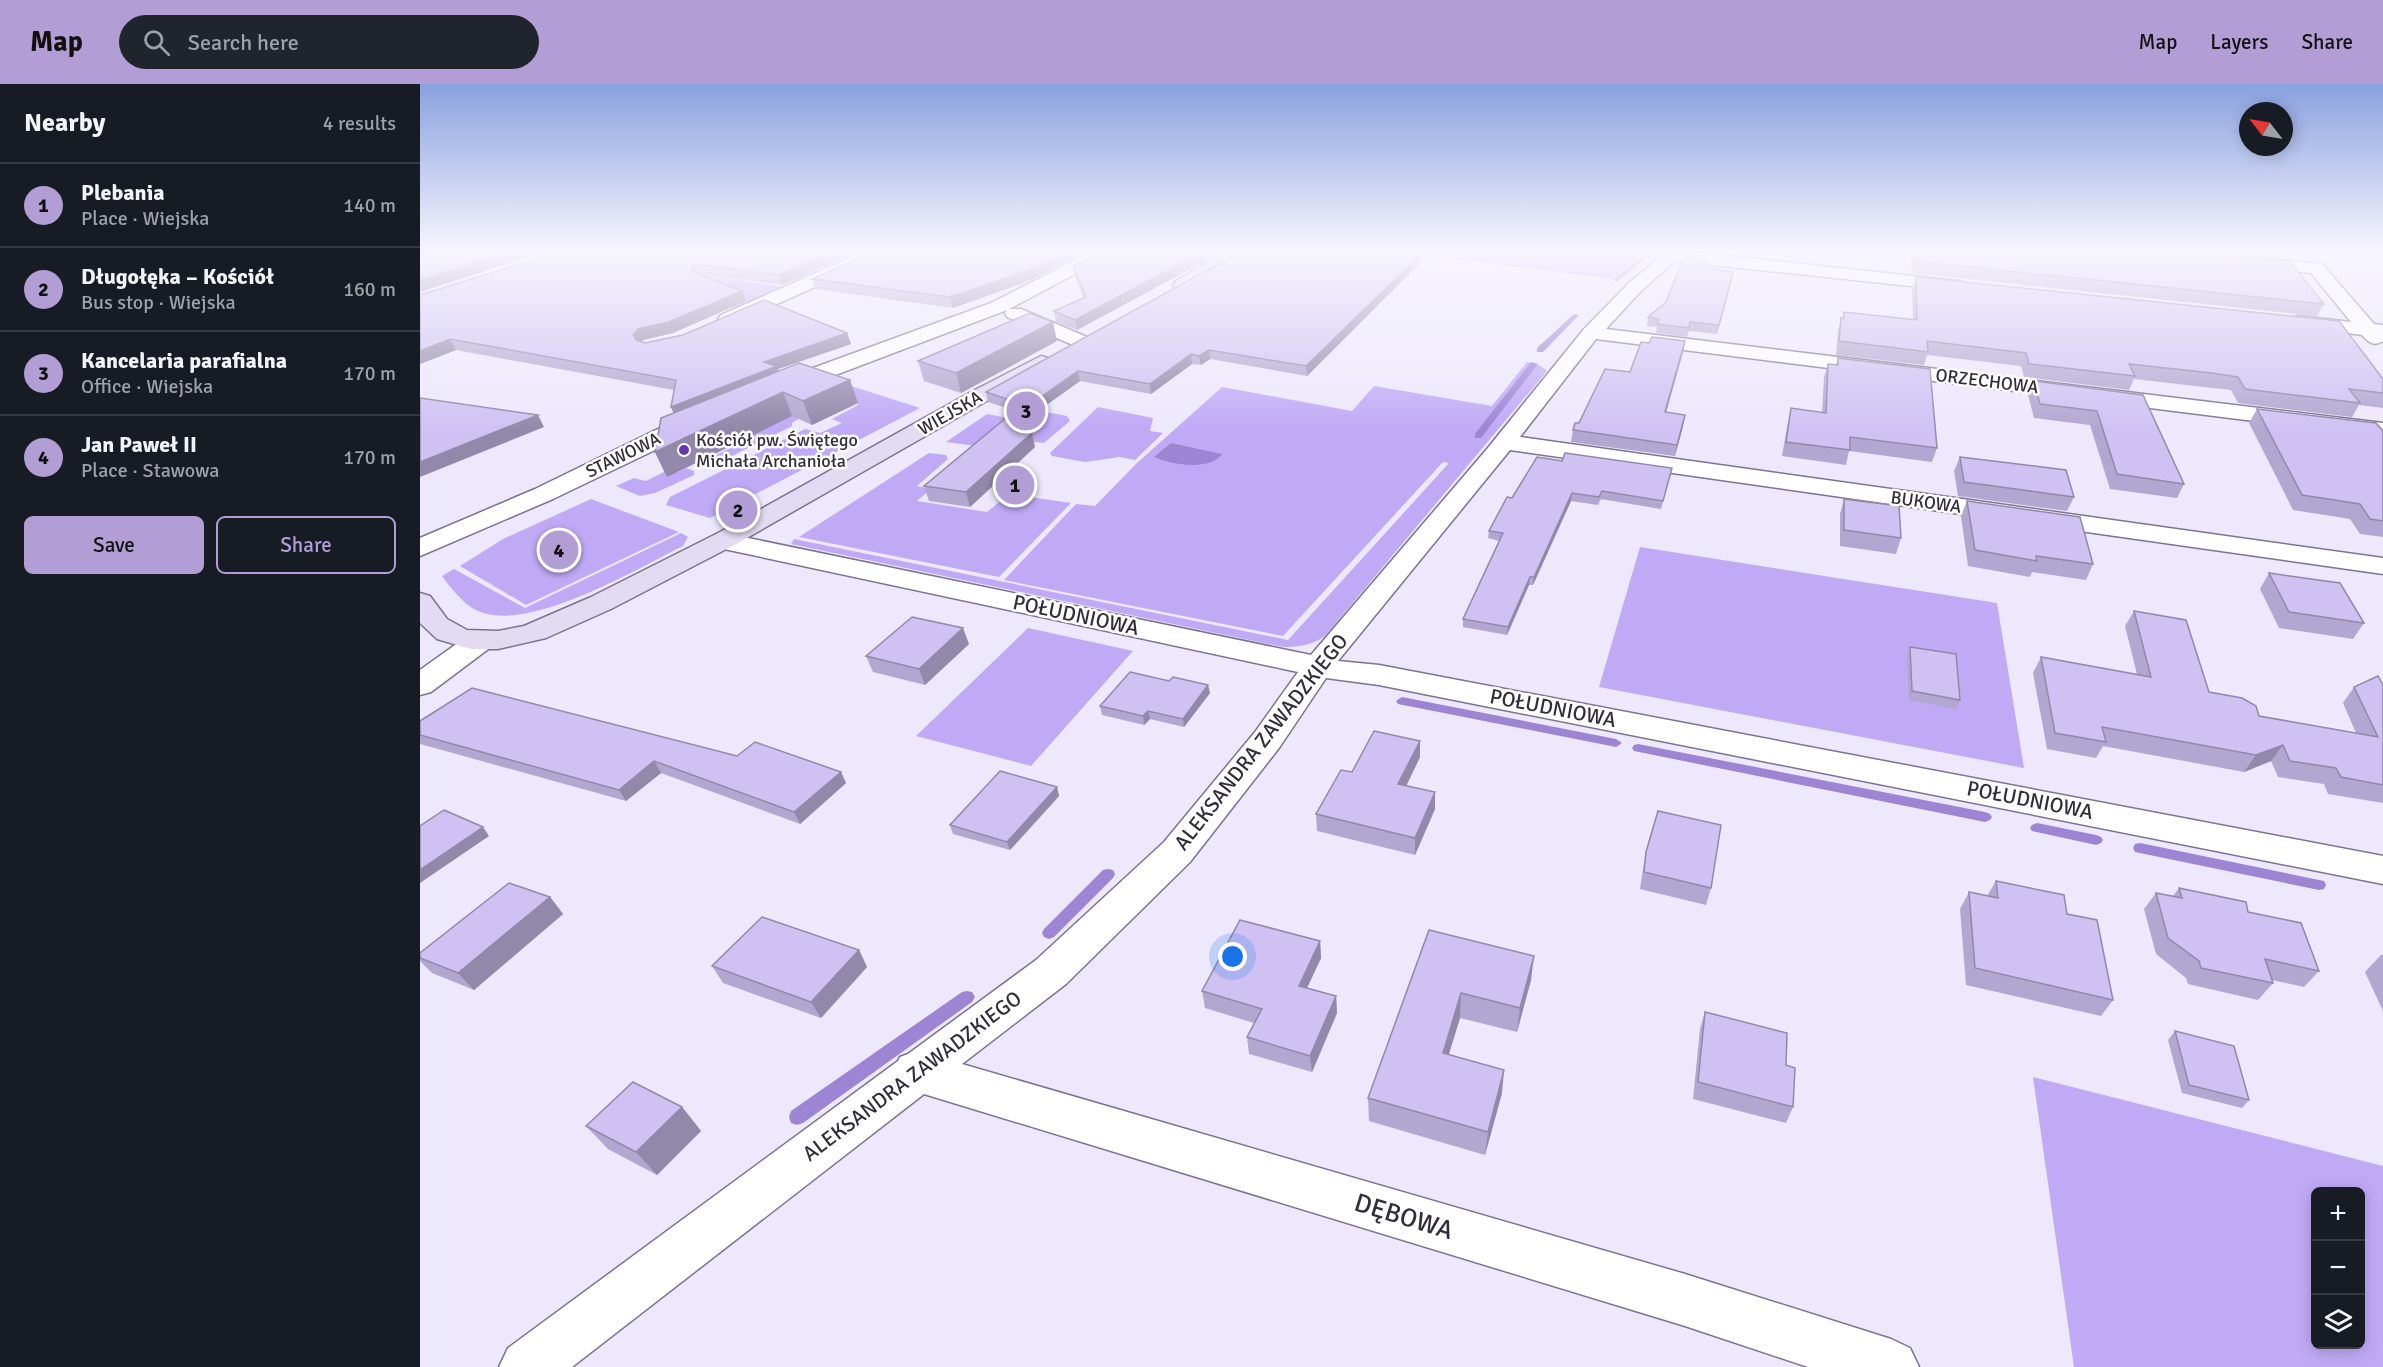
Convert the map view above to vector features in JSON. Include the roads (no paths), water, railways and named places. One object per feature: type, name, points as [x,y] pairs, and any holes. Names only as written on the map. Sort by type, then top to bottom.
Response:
[{"type":"street","points":[[711,326],[745,311]]},
{"type":"street","points":[[764,395],[902,341],[987,311]]},
{"type":"street","points":[[1007,311],[1080,341]]},
{"type":"street","name":"ALEKSANDRA ZAWADZKIEGO","points":[[527,1367],[916,1071],[1051,972],[1177,852],[1267,740],[1318,666],[1504,442],[1591,333],[1612,311]]},
{"type":"street","points":[[2357,311],[2376,330],[2383,349]]},
{"type":"street","points":[[2285,321],[2376,330]]},
{"type":"street","name":"WIEJSKA","points":[[420,602],[436,624],[451,634],[480,641],[516,637],[535,632],[642,583],[724,540],[838,479],[983,393],[1100,330]]},
{"type":"street","name":"ORZECHOWA","points":[[1591,333],[2383,430]]},
{"type":"street","name":"STAWOWA","points":[[420,548],[544,494],[670,432],[722,411]]},
{"type":"street","name":"BUKOWA","points":[[1504,442],[2383,566]]},
{"type":"street","name":"POŁUDNIOWA","points":[[724,540],[1318,666],[1379,675],[1626,722],[2383,870]]},
{"type":"street","points":[[420,685],[480,641]]},
{"type":"street","name":"DĘBOWA","points":[[916,1071],[1685,1300],[1891,1367]]},
{"type":"waterway","points":[[1540,350],[1576,315]]},
{"type":"waterway","points":[[1478,436],[1534,364]]},
{"type":"waterway","points":[[1402,701],[1616,743]]},
{"type":"waterway","points":[[1638,748],[1985,817]]},
{"type":"waterway","points":[[2037,828],[2096,840]]},
{"type":"waterway","points":[[2140,848],[2319,885]]},
{"type":"waterway","points":[[1049,933],[1108,874]]},
{"type":"waterway","points":[[797,1117],[967,997]]},
{"type":"place","name":"Kancelaria parafialna","points":[[1026,411]]},
{"type":"place","name":"Kościół pw. Świętego Michała Archanioła","points":[[684,450]]},
{"type":"place","name":"Plebania","points":[[1015,485]]},
{"type":"place","name":"Długołęka – Kościół","points":[[738,510]]},
{"type":"place","name":"Jan Paweł II","points":[[559,550]]}]
